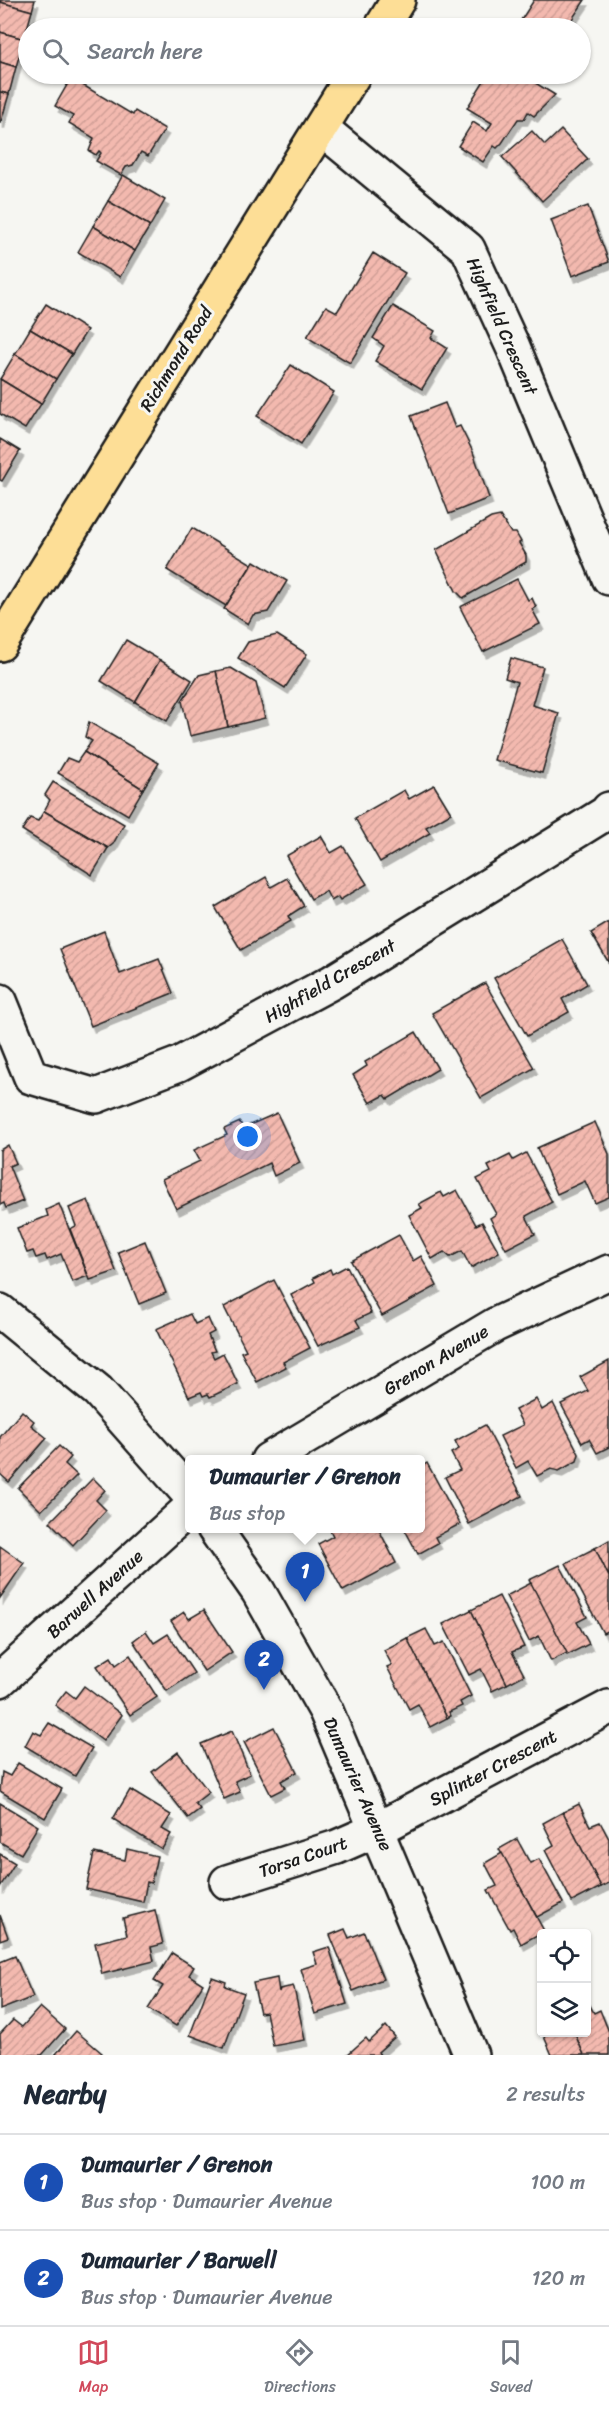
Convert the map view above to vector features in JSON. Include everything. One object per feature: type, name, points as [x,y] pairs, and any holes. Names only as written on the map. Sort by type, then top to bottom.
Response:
[{"type":"main road","points":[[387,18],[398,0]]},
{"type":"main road","name":"Richmond Road","points":[[0,644],[348,84]]},
{"type":"street","name":"Highfield Crescent","points":[[321,128],[468,249],[513,347],[609,578]]},
{"type":"street","name":"Highfield Crescent","points":[[0,1001],[31,1077],[96,1096],[179,1064],[332,982],[606,813],[609,809]]},
{"type":"street","name":"Grenon Avenue","points":[[276,1455],[495,1325],[609,1272]]},
{"type":"street","points":[[0,1311],[98,1391],[185,1490]]},
{"type":"street","name":"Barwell Avenue","points":[[0,1680],[185,1512]]},
{"type":"street","name":"Dumaurier Avenue","points":[[217,1533],[258,1591],[326,1711],[378,1829],[471,2055]]},
{"type":"street","name":"Splinter Crescent","points":[[378,1829],[609,1707]]},
{"type":"street","name":"Torsa Court","points":[[227,1882],[337,1847],[378,1829]]},
{"type":"building","points":[[0,0],[35,0],[32,11],[0,2]]},
{"type":"building","points":[[534,0],[585,0],[573,18],[522,18]]},
{"type":"building","points":[[0,2],[32,11],[30,18],[18,18],[18,37],[0,32]]},
{"type":"building","points":[[0,32],[18,37],[16,67],[0,62]]},
{"type":"building","points":[[0,62],[16,67],[9,94],[0,92]]},
{"type":"building","points":[[68,84],[81,84],[133,115],[135,111],[165,129],[148,156],[141,152],[133,165],[126,167],[121,175],[96,161],[101,153],[99,151],[96,155],[89,151],[94,138],[69,123],[73,116],[55,106]]},
{"type":"building","points":[[482,84],[537,84],[555,95],[534,116],[528,112],[524,119],[518,119],[502,143],[497,148],[494,146],[483,162],[458,146],[473,122],[487,131],[492,123],[467,108]]},
{"type":"building","points":[[0,92],[9,94],[1,122],[0,122]]},
{"type":"building","points":[[561,130],[588,159],[542,201],[502,157],[532,131],[545,145]]},
{"type":"building","points":[[123,175],[165,200],[150,226],[108,201]]},
{"type":"building","points":[[108,201],[150,226],[135,251],[93,226]]},
{"type":"building","points":[[588,206],[609,262],[572,276],[551,220]]},
{"type":"building","points":[[93,226],[135,251],[120,277],[78,252]]},
{"type":"building","points":[[373,253],[405,273],[350,363],[307,337],[326,306],[337,312]]},
{"type":"building","points":[[46,304],[87,330],[72,354],[30,329]]},
{"type":"building","points":[[393,306],[435,331],[431,338],[447,348],[422,389],[375,361],[384,346],[373,338]]},
{"type":"building","points":[[30,329],[72,354],[56,379],[15,354]]},
{"type":"building","points":[[15,354],[56,379],[41,404],[0,379]]},
{"type":"building","points":[[291,365],[334,392],[301,444],[257,416]]},
{"type":"building","points":[[0,379],[41,404],[25,429],[0,414]]},
{"type":"building","points":[[445,403],[455,428],[460,426],[473,452],[489,498],[449,514],[411,416]]},
{"type":"building","points":[[0,439],[20,451],[2,481],[0,480]]},
{"type":"building","points":[[500,516],[511,533],[516,533],[526,555],[526,562],[463,598],[456,591],[436,550],[491,518]]},
{"type":"building","points":[[192,528],[252,564],[226,606],[167,570]]},
{"type":"building","points":[[254,561],[287,581],[268,612],[253,615],[248,624],[224,609]]},
{"type":"building","points":[[517,579],[528,600],[532,598],[536,607],[532,609],[540,624],[483,652],[460,607]]},
{"type":"building","points":[[277,635],[307,654],[285,688],[238,658],[248,642]]},
{"type":"building","points":[[126,640],[160,660],[135,702],[101,681]]},
{"type":"building","points":[[511,658],[543,667],[532,705],[559,713],[542,773],[494,760],[517,682],[505,678]]},
{"type":"building","points":[[160,660],[192,680],[167,721],[135,702]]},
{"type":"building","points":[[231,668],[256,683],[265,718],[228,727],[216,671]]},
{"type":"building","points":[[216,671],[228,727],[190,736],[182,701],[199,675]]},
{"type":"building","points":[[89,722],[159,763],[143,789],[84,752],[92,741],[85,737]]},
{"type":"building","points":[[84,752],[143,789],[128,815],[58,773],[67,758],[77,762]]},
{"type":"building","points":[[53,782],[124,824],[113,844],[108,848],[44,811],[50,800],[45,795]]},
{"type":"building","points":[[434,785],[451,813],[426,827],[430,833],[380,862],[355,818],[404,790],[409,799]]},
{"type":"building","points":[[44,811],[108,848],[92,875],[22,830],[30,818],[38,821]]},
{"type":"building","points":[[321,836],[331,853],[343,846],[367,884],[340,900],[338,897],[331,901],[326,891],[311,899],[286,856]]},
{"type":"building","points":[[266,877],[271,887],[287,878],[304,906],[288,916],[291,921],[241,950],[215,907]]},
{"type":"building","points":[[609,922],[609,963],[591,933]]},
{"type":"building","points":[[104,931],[120,974],[159,959],[173,993],[91,1026],[60,949]]},
{"type":"building","points":[[562,939],[587,984],[562,999],[569,1012],[527,1036],[494,978]]},
{"type":"building","points":[[485,983],[534,1068],[481,1098],[432,1013]]},
{"type":"building","points":[[416,1032],[438,1069],[388,1099],[385,1095],[370,1103],[353,1075],[367,1066],[365,1062]]},
{"type":"building","points":[[277,1113],[300,1163],[274,1176],[269,1163],[176,1209],[162,1179],[200,1161],[194,1150],[227,1135],[224,1129],[240,1122],[243,1128]]},
{"type":"building","points":[[595,1122],[609,1154],[609,1197],[595,1203],[585,1181],[557,1194],[537,1148]]},
{"type":"building","points":[[8,1145],[16,1163],[9,1166],[23,1201],[6,1208],[4,1203],[0,1205],[0,1150]]},
{"type":"building","points":[[526,1153],[552,1202],[526,1216],[535,1234],[506,1249],[490,1218],[496,1214],[477,1179],[491,1172],[488,1166],[510,1155],[513,1160]]},
{"type":"building","points":[[457,1190],[476,1225],[482,1222],[499,1252],[471,1268],[462,1251],[450,1257],[444,1252],[432,1259],[409,1215],[422,1208],[419,1204],[441,1192],[444,1197]]},
{"type":"building","points":[[88,1200],[116,1271],[90,1280],[70,1229],[76,1226],[69,1208]]},
{"type":"building","points":[[59,1204],[88,1276],[72,1282],[61,1254],[47,1260],[45,1255],[36,1258],[33,1251],[27,1253],[17,1228],[48,1216],[46,1210]]},
{"type":"building","points":[[399,1235],[413,1261],[421,1256],[437,1286],[382,1316],[351,1261]]},
{"type":"building","points":[[145,1241],[166,1293],[139,1304],[118,1252]]},
{"type":"building","points":[[347,1266],[371,1313],[356,1320],[360,1327],[318,1346],[291,1295],[315,1282],[313,1278],[330,1269],[332,1274]]},
{"type":"building","points":[[274,1280],[310,1348],[283,1362],[286,1367],[257,1382],[241,1352],[246,1350],[224,1307]]},
{"type":"building","points":[[190,1314],[195,1324],[208,1318],[214,1332],[208,1335],[215,1351],[211,1352],[214,1358],[223,1353],[238,1384],[210,1397],[208,1394],[203,1396],[201,1392],[189,1397],[156,1329]]},
{"type":"building","points":[[609,1361],[609,1447],[597,1453],[589,1439],[582,1443],[561,1404],[588,1391],[580,1377]]},
{"type":"building","points":[[536,1399],[542,1410],[553,1403],[579,1454],[577,1461],[559,1471],[551,1469],[537,1476],[528,1461],[516,1468],[500,1436],[523,1425],[515,1410]]},
{"type":"building","points":[[22,1411],[34,1421],[31,1425],[47,1438],[9,1482],[0,1474],[0,1437]]},
{"type":"building","points":[[485,1425],[522,1496],[469,1524],[445,1477],[460,1470],[451,1453],[459,1449],[455,1441]]},
{"type":"building","points":[[59,1446],[71,1457],[65,1464],[77,1475],[41,1511],[18,1488]]},
{"type":"building","points":[[427,1463],[460,1524],[435,1537],[438,1543],[418,1554],[407,1533],[425,1533],[425,1464]]},
{"type":"building","points":[[93,1478],[105,1490],[96,1500],[106,1510],[73,1545],[50,1522]]},
{"type":"building","points":[[332,1533],[381,1533],[396,1563],[343,1591],[318,1544],[333,1536]]},
{"type":"building","points":[[609,1540],[609,1577],[595,1548]]},
{"type":"building","points":[[0,1546],[24,1563],[0,1598]]},
{"type":"building","points":[[595,1548],[609,1577],[609,1630],[603,1633],[566,1563]]},
{"type":"building","points":[[560,1565],[587,1617],[577,1622],[589,1644],[567,1655],[529,1580]]},
{"type":"building","points":[[531,1583],[567,1653],[551,1661],[539,1636],[529,1641],[506,1596]]},
{"type":"building","points":[[499,1596],[524,1647],[512,1652],[524,1675],[507,1684],[471,1610]]},
{"type":"building","points":[[204,1610],[232,1652],[204,1671],[171,1621],[184,1612],[189,1619]]},
{"type":"building","points":[[471,1610],[507,1684],[492,1691],[481,1669],[469,1675],[443,1624]]},
{"type":"building","points":[[426,1629],[435,1646],[444,1642],[471,1696],[460,1702],[462,1706],[449,1712],[451,1716],[447,1718],[407,1638]]},
{"type":"building","points":[[146,1631],[154,1643],[168,1634],[194,1673],[167,1691],[133,1641]]},
{"type":"building","points":[[407,1638],[447,1718],[430,1727],[418,1704],[409,1709],[387,1667],[392,1665],[384,1650]]},
{"type":"building","points":[[130,1655],[157,1697],[130,1715],[97,1666],[111,1657],[116,1665]]},
{"type":"building","points":[[84,1686],[122,1715],[103,1741],[55,1705],[66,1691],[75,1698]]},
{"type":"building","points":[[49,1723],[92,1748],[75,1776],[25,1746],[33,1731],[41,1735]]},
{"type":"building","points":[[274,1727],[297,1772],[281,1781],[285,1788],[271,1795],[244,1742]]},
{"type":"building","points":[[232,1731],[250,1774],[235,1781],[240,1792],[224,1799],[201,1744]]},
{"type":"building","points":[[178,1752],[209,1792],[195,1803],[200,1809],[188,1818],[152,1772]]},
{"type":"building","points":[[18,1763],[62,1789],[45,1818],[0,1791],[2,1772],[10,1776]]},
{"type":"building","points":[[130,1790],[171,1815],[162,1829],[171,1834],[162,1849],[113,1819]]},
{"type":"building","points":[[0,1803],[38,1826],[21,1854],[0,1842]]},
{"type":"building","points":[[579,1804],[590,1826],[600,1822],[609,1839],[609,1883],[601,1887],[563,1812]]},
{"type":"building","points":[[563,1812],[601,1887],[572,1902],[545,1850],[554,1845],[543,1823]]},
{"type":"building","points":[[517,1839],[530,1863],[539,1859],[563,1903],[537,1917],[499,1849]]},
{"type":"building","points":[[127,1849],[157,1856],[151,1883],[147,1882],[143,1902],[86,1889],[94,1853],[125,1860]]},
{"type":"building","points":[[502,1853],[543,1929],[537,1929],[537,1935],[521,1944],[513,1928],[510,1930],[488,1890],[497,1886],[485,1863]]},
{"type":"building","points":[[0,1854],[15,1863],[0,1887]]},
{"type":"building","points":[[155,1910],[163,1944],[151,1947],[154,1961],[102,1974],[95,1943],[127,1935],[123,1918]]},
{"type":"building","points":[[0,1915],[8,1937],[0,1940]]},
{"type":"building","points":[[345,1929],[349,1938],[364,1932],[383,1979],[353,1991],[330,1935]]},
{"type":"building","points":[[329,1947],[347,2004],[315,2014],[301,1969],[317,1964],[313,1952]]},
{"type":"building","points":[[172,1953],[194,1967],[189,1975],[203,1984],[176,2026],[148,2009],[163,1986],[154,1981]]},
{"type":"building","points":[[15,1956],[33,1997],[0,2010],[0,1962]]},
{"type":"building","points":[[212,1977],[226,1982],[225,1986],[244,1993],[224,2048],[190,2035]]},
{"type":"building","points":[[277,1978],[279,1992],[280,1989],[293,1986],[294,1988],[305,2040],[273,2046],[266,2012],[260,2013],[253,1983]]},
{"type":"building","points":[[40,2007],[65,2029],[42,2055],[1,2055],[0,2034],[13,2020],[22,2027]]},
{"type":"building","points":[[591,2007],[594,2013],[600,2010],[609,2032],[609,2055],[584,2055],[576,2037],[591,2037]]},
{"type":"building","points":[[386,2026],[395,2037],[378,2052],[380,2055],[347,2055],[366,2038],[369,2042]]},
{"type":"building","points":[[76,2031],[102,2053],[100,2055],[55,2055]]},
{"type":"building","points":[[544,2037],[576,2037],[584,2055],[552,2055]]},
{"type":"place","name":"Dumaurier / Grenon","points":[[305,1602]]},
{"type":"place","name":"Dumaurier / Barwell","points":[[264,1690]]}]
